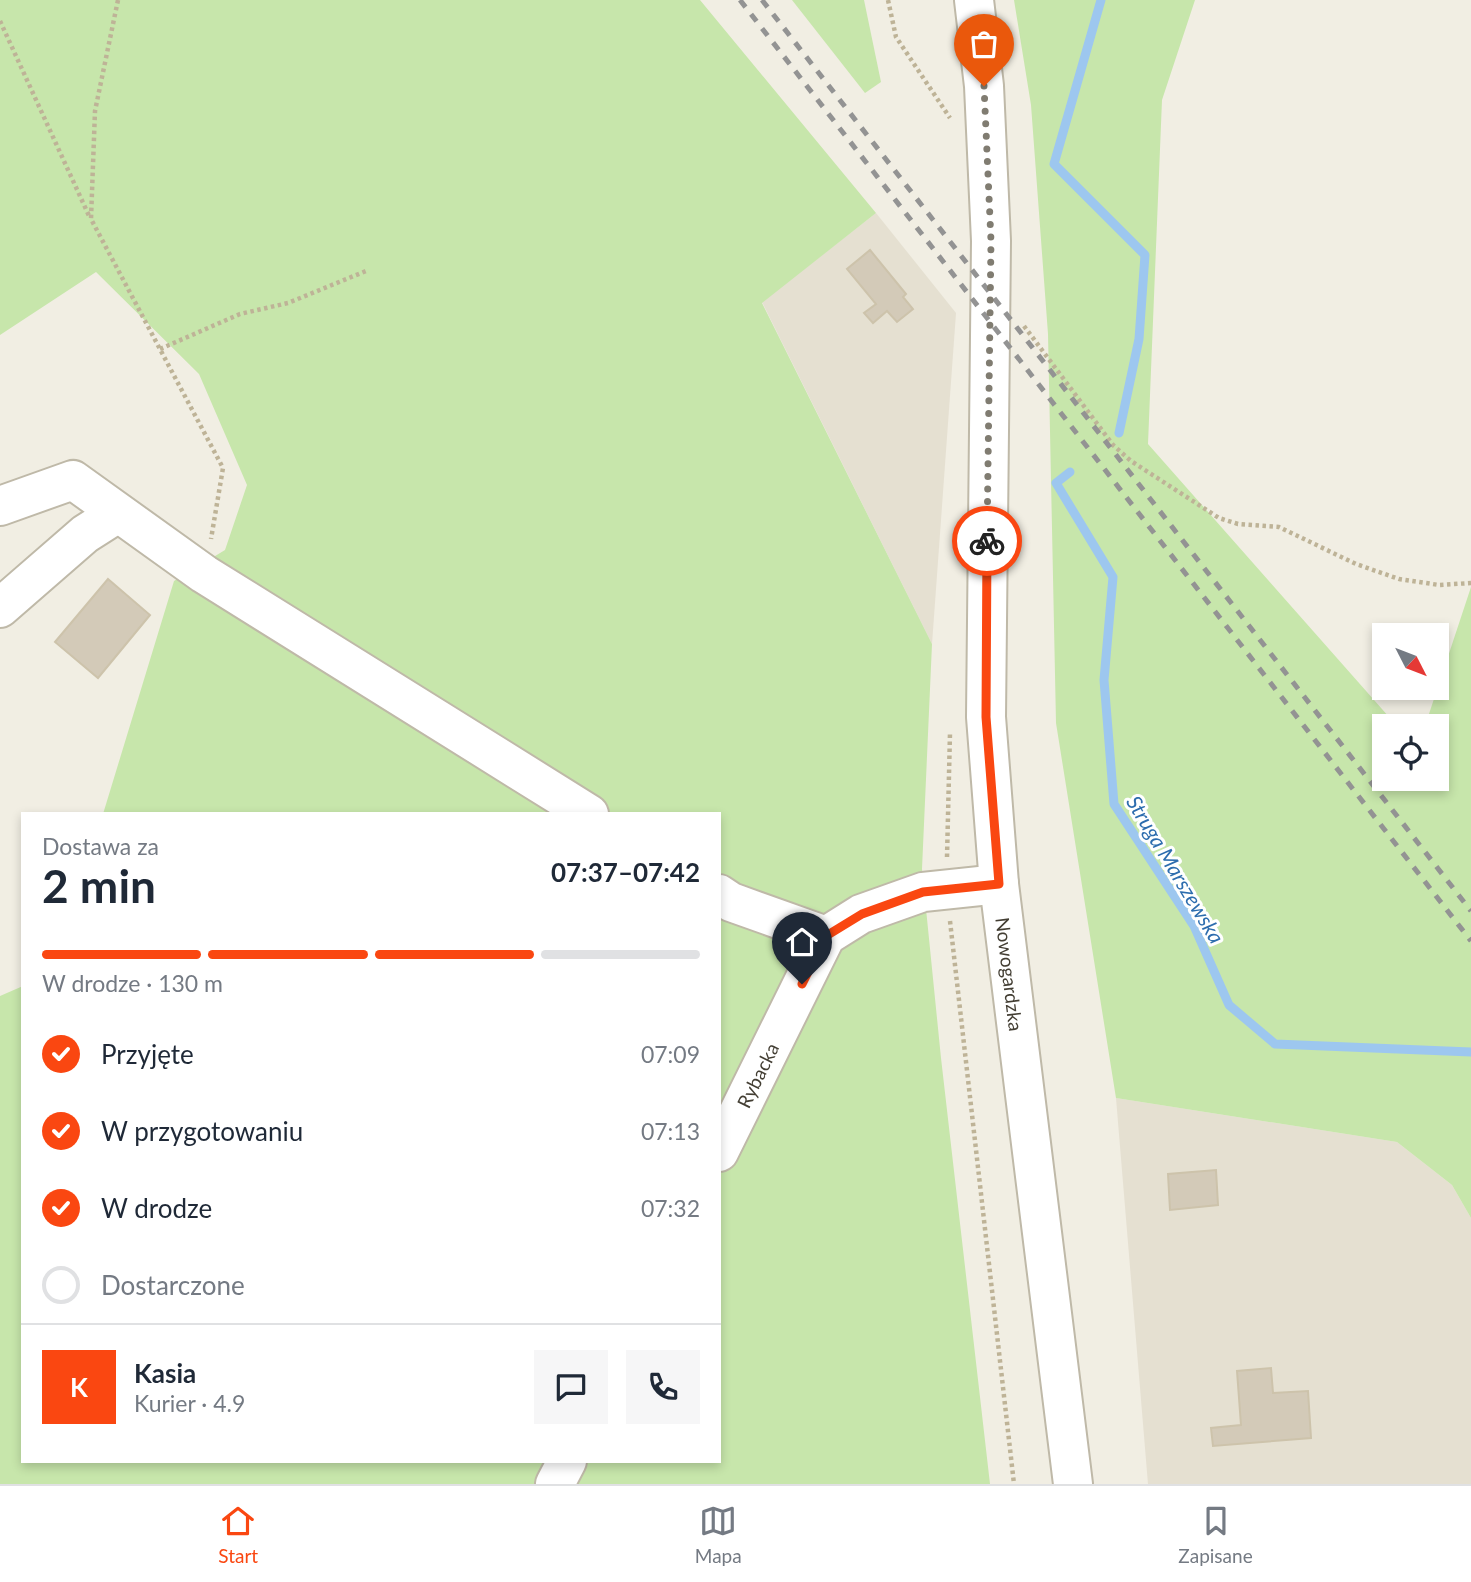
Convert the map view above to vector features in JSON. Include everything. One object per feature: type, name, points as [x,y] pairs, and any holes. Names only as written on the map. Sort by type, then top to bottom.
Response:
[{"type":"street","name":"Nowogardzka","points":[[974,0],[984,86],[991,241],[986,717],[999,884],[1073,1484]]},
{"type":"street","points":[[0,506],[73,480],[204,574],[587,812]]},
{"type":"street","points":[[0,608],[85,534],[118,513]]},
{"type":"street","points":[[721,895],[731,902],[826,936],[862,914],[923,892],[999,884]]},
{"type":"street","name":"Rybacka","points":[[721,1148],[826,936]]},
{"type":"street","points":[[555,1484],[566,1463]]},
{"type":"path","points":[[90,219],[95,111],[118,0]]},
{"type":"path","points":[[888,0],[896,37],[956,127]]},
{"type":"path","points":[[0,21],[90,219],[223,468],[204,574]]},
{"type":"path","points":[[160,349],[240,314],[288,303],[366,271]]},
{"type":"path","points":[[1023,325],[1113,445],[1131,461],[1219,518],[1238,524],[1279,527],[1356,564],[1399,579],[1439,584],[1471,583]]},
{"type":"path","points":[[950,724],[947,889],[1014,1484]]},
{"type":"shaded area","points":[[876,213],[956,313],[932,644],[762,302]]},
{"type":"shaded area","points":[[1116,1098],[1397,1142],[1452,1185],[1471,1218],[1471,1484],[1148,1484]]},
{"type":"green space","points":[[0,0],[700,0],[876,213],[762,303],[932,644],[922,869],[990,1484],[0,1484],[0,996],[21,987],[21,1463],[721,1463],[721,812],[104,812],[174,581],[225,550],[247,485],[199,374],[96,272],[0,335]]},
{"type":"green space","points":[[792,0],[864,0],[881,82],[865,93]]},
{"type":"green space","points":[[1014,0],[1195,0],[1162,100],[1148,444],[1386,714],[1372,714],[1372,791],[1449,791],[1449,714],[1429,714],[1434,700],[1449,700],[1449,653],[1471,587],[1471,1218],[1452,1185],[1397,1142],[1116,1098],[1056,723],[1048,334],[1031,105]]},
{"type":"building","points":[[870,250],[906,294],[903,297],[913,309],[897,322],[887,311],[873,323],[864,313],[876,304],[847,269]]},
{"type":"building","points":[[108,579],[150,615],[98,678],[55,642]]},
{"type":"building","points":[[1216,1170],[1218,1205],[1170,1210],[1168,1174]]},
{"type":"building","points":[[1271,1368],[1273,1393],[1308,1391],[1311,1438],[1213,1446],[1211,1428],[1241,1425],[1237,1371]]},
{"type":"waterway","name":"Struga Marszewska","points":[[1101,0],[1054,164],[1145,255],[1139,339],[1119,433]]},
{"type":"waterway","name":"Struga Marszewska","points":[[1070,472],[1056,483],[1113,577],[1104,680],[1114,804],[1194,926],[1229,1005],[1275,1044],[1471,1052]]},
{"type":"railway","points":[[740,0],[1471,941]]},
{"type":"railway","points":[[762,0],[1471,911]]},
{"type":"way so far","points":[[984,86],[991,241],[987,541]]},
{"type":"route","points":[[802,984],[826,936],[862,914],[923,892],[999,884],[986,717],[987,541]]}]
